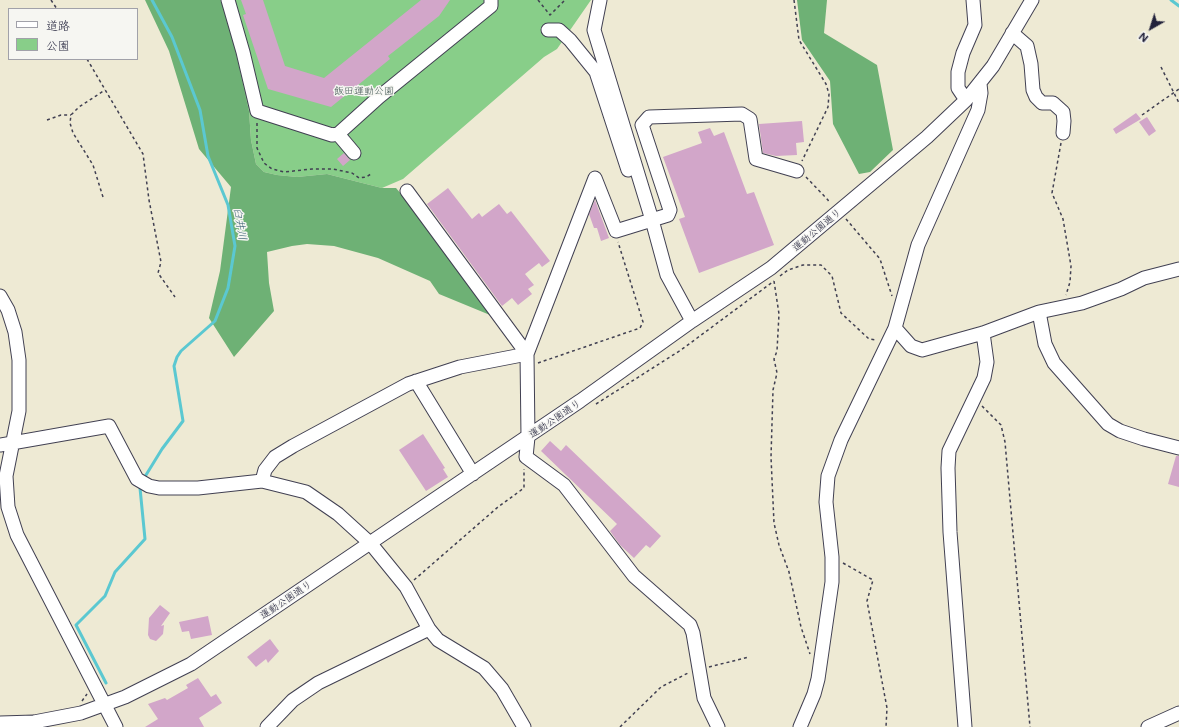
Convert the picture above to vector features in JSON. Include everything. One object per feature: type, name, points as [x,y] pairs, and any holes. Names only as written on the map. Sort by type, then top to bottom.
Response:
[{"type":"street","points":[[228,0],[243,52],[257,111],[332,135],[338,134],[379,97],[491,3]]},
{"type":"street","points":[[600,0],[594,30],[644,193],[667,275],[692,321]]},
{"type":"street","points":[[966,100],[958,88],[958,72],[963,53],[975,25],[973,0]]},
{"type":"street","name":"運動公園通り","points":[[0,723],[34,722],[63,717],[103,705],[125,697],[192,664],[528,437],[692,321],[771,268],[927,137],[966,100],[993,66],[1032,0]]},
{"type":"street","points":[[548,30],[559,30],[570,40],[596,72],[627,169],[644,193]]},
{"type":"street","points":[[1012,33],[1027,46],[1031,64],[1033,90],[1036,97],[1042,103],[1053,103],[1063,112],[1063,133]]},
{"type":"street","points":[[800,727],[814,694],[818,679],[832,582],[832,557],[826,502],[828,476],[841,440],[895,328],[918,245],[978,110],[981,93],[980,84]]},
{"type":"street","points":[[718,727],[704,698],[694,633],[690,625],[634,576],[564,485],[526,457],[528,437],[527,354],[595,178],[616,231],[668,215],[670,210],[642,125],[649,117],[742,114],[750,119],[756,159],[797,171]]},
{"type":"street","points":[[338,134],[354,153]]},
{"type":"street","points":[[407,191],[527,354]]},
{"type":"street","points":[[895,328],[911,346],[922,350],[983,333],[1038,312],[1082,303],[1121,289],[1144,278],[1179,269]]},
{"type":"street","points":[[0,296],[8,310],[15,332],[19,360],[19,411],[6,443],[8,507],[16,535],[103,705],[116,727]]},
{"type":"street","points":[[1038,312],[1045,344],[1054,363],[1108,424],[1120,431],[1179,448]]},
{"type":"street","points":[[965,727],[950,532],[948,468],[949,451],[984,378],[986,362],[983,333]]},
{"type":"street","points":[[262,481],[265,470],[276,457],[287,449],[416,381],[460,367],[527,354]]},
{"type":"street","points":[[416,381],[473,474]]},
{"type":"street","points":[[6,443],[109,426],[137,479],[149,486],[159,488],[198,488],[262,481],[306,492],[338,514],[371,544],[406,587],[429,629],[438,640],[484,668],[502,689],[524,727]]},
{"type":"street","points":[[267,727],[293,700],[318,683],[429,629]]},
{"type":"street","points":[[1148,727],[1179,713]]},
{"type":"path","points":[[538,0],[550,15],[565,0]]},
{"type":"path","points":[[794,0],[799,40],[826,84],[829,94],[828,107],[797,171],[804,175],[828,200],[829,204],[824,210]]},
{"type":"path","points":[[87,60],[143,154],[149,200],[161,262],[158,273],[175,297]]},
{"type":"path","points":[[1161,67],[1175,92],[1179,103]]},
{"type":"path","points":[[102,197],[93,164],[73,133],[70,123],[71,115],[79,107],[105,90]]},
{"type":"path","points":[[1142,115],[1179,90]]},
{"type":"path","points":[[257,111],[257,148],[264,163],[272,169],[284,172],[312,169],[333,169],[352,173],[359,178],[366,177],[371,174]]},
{"type":"path","points":[[47,120],[61,115],[71,115]]},
{"type":"path","points":[[1054,309],[1064,297],[1070,282],[1071,266],[1063,219],[1052,193],[1063,133]]},
{"type":"path","points":[[839,212],[852,224],[880,258],[898,315]]},
{"type":"path","points":[[527,367],[640,328],[643,322],[616,237],[616,231]]},
{"type":"path","points":[[580,401],[586,407],[597,404],[681,350],[788,270],[803,265],[821,266],[832,276],[841,313],[869,339],[874,341],[879,340]]},
{"type":"path","points":[[774,281],[779,314],[777,352],[774,359],[777,373],[773,390],[772,457],[774,523],[779,545],[789,572],[801,627],[810,657]]},
{"type":"path","points":[[974,399],[1001,425],[1005,442],[1030,727]]},
{"type":"path","points":[[406,587],[498,507],[524,488],[526,457]]},
{"type":"path","points":[[832,557],[873,580],[867,601],[887,708],[886,727]]},
{"type":"path","points":[[620,727],[661,686],[683,675],[749,657]]},
{"type":"green space","points":[[145,0],[220,0],[227,15],[249,111],[251,140],[256,164],[264,172],[277,175],[297,177],[327,174],[382,188],[396,188],[423,219],[491,309],[490,315],[439,294],[430,281],[378,258],[334,246],[307,244],[292,246],[267,252],[269,283],[274,311],[234,357],[209,318],[220,271],[231,187],[199,149],[169,51]]},
{"type":"green space","name":"飯田運動公園","points":[[220,0],[591,0],[557,49],[544,57],[403,179],[382,188],[327,174],[297,177],[277,175],[264,172],[256,164],[251,140],[249,111]]},
{"type":"green space","points":[[797,0],[827,0],[824,33],[877,65],[893,150],[870,172],[859,174],[833,124],[830,81],[802,40]]},
{"type":"building","points":[[241,0],[263,0],[285,66],[324,78],[421,0],[450,0],[439,16],[388,56],[390,59],[331,107],[268,89],[243,15],[246,14]]},
{"type":"building","points":[[1136,113],[1141,119],[1116,134],[1113,129]]},
{"type":"building","points":[[1147,117],[1156,131],[1149,136],[1139,122]]},
{"type":"building","points":[[802,121],[804,142],[796,143],[797,155],[776,156],[763,153],[759,124]]},
{"type":"building","points":[[710,128],[714,136],[724,132],[747,194],[754,192],[774,245],[699,273],[679,219],[685,217],[663,157],[702,143],[698,132]]},
{"type":"building","points":[[344,153],[350,160],[343,166],[337,159]]},
{"type":"building","points":[[448,188],[472,219],[479,213],[482,217],[499,204],[507,214],[511,211],[550,261],[542,267],[539,263],[525,274],[534,285],[528,289],[532,294],[518,305],[512,298],[502,306],[427,204]]},
{"type":"building","points":[[595,200],[609,238],[601,241],[597,228],[594,228],[589,214]]},
{"type":"building","points":[[423,434],[445,468],[443,469],[448,477],[426,491],[399,450]]},
{"type":"building","points":[[550,441],[561,451],[566,445],[661,536],[650,548],[646,545],[634,558],[620,545],[610,531],[617,524],[541,451]]},
{"type":"building","points":[[1176,456],[1179,456],[1179,487],[1168,484]]},
{"type":"building","points":[[160,605],[170,613],[161,626],[164,625],[163,634],[156,641],[150,639],[148,635],[149,618]]},
{"type":"building","points":[[208,616],[212,635],[191,639],[189,631],[182,632],[179,622]]},
{"type":"building","points":[[270,639],[279,651],[268,663],[266,659],[256,667],[247,657]]},
{"type":"building","points":[[198,678],[211,697],[216,694],[222,703],[199,718],[204,727],[145,727],[158,719],[148,704],[165,698],[167,700],[188,688],[186,685]]},
{"type":"waterway","name":"臼井川","points":[[146,475],[162,449],[183,421],[174,366],[181,351],[215,321],[228,288],[235,246],[228,205],[208,156],[200,110],[172,37],[152,0]]},
{"type":"waterway","points":[[1171,0],[1179,6]]},
{"type":"waterway","points":[[106,683],[76,625],[105,596],[115,572],[145,539],[140,488]]}]
